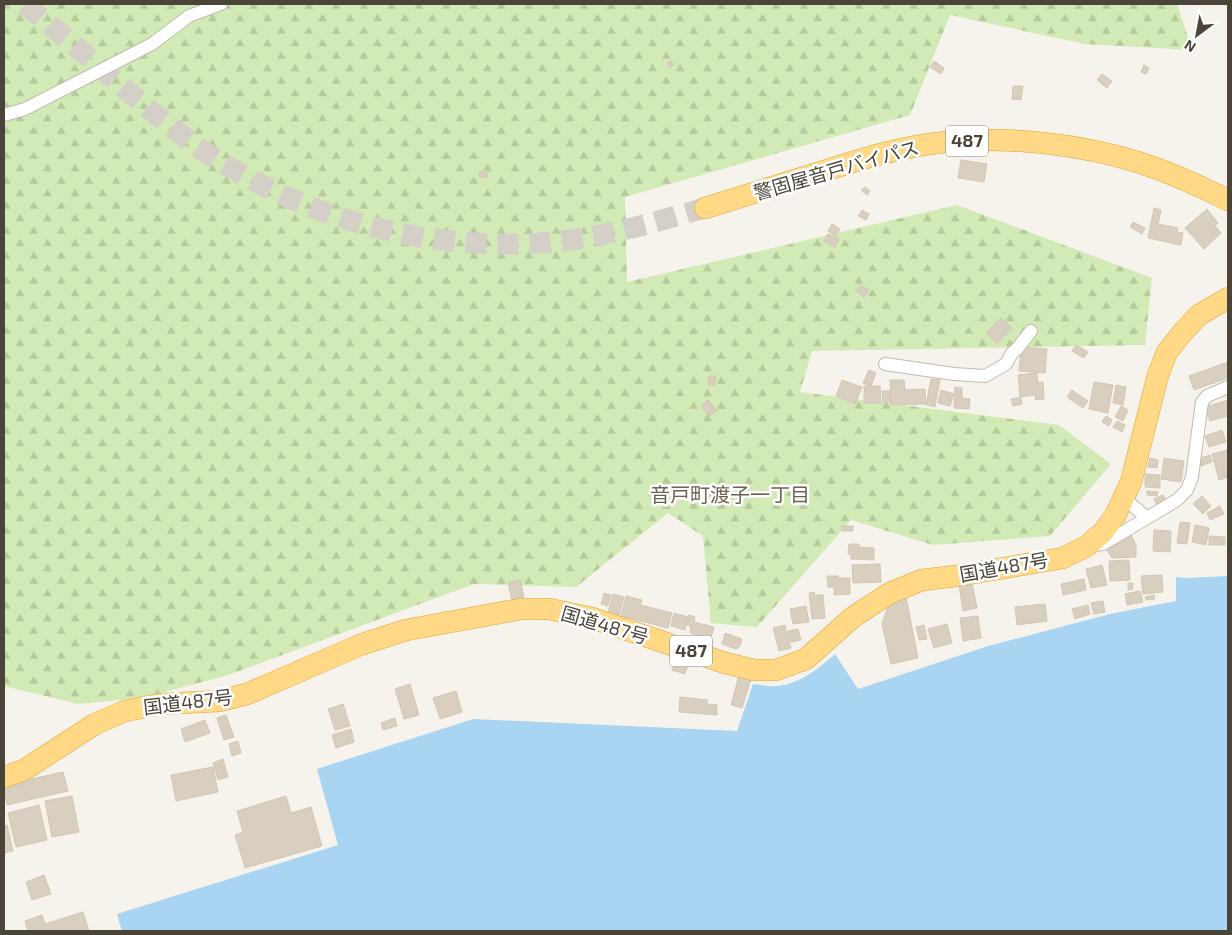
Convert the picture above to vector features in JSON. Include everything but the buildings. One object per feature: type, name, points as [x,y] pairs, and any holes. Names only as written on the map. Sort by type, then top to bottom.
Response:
[{"type":"highway","name":"警固屋音戸バイパス","points":[[705,208],[855,161],[902,149],[946,142],[989,140],[1036,142],[1094,151],[1141,164],[1196,184],[1228,200]]},
{"type":"highway","name":"国道487号","points":[[4,777],[24,770],[95,724],[125,710],[160,704],[219,701],[248,694],[360,645],[406,630],[521,609],[549,609],[592,618],[725,663],[754,670],[776,670],[806,660],[853,617],[890,593],[922,580],[1063,558],[1087,546],[1115,516],[1131,482],[1158,375],[1167,352],[1199,315],[1228,298]]},
{"type":"street","points":[[4,115],[33,105],[152,44],[189,16],[221,4]]},
{"type":"street","points":[[885,364],[954,374],[986,376],[1006,364],[1031,331]]},
{"type":"street","points":[[1087,546],[1103,544],[1177,500],[1187,490],[1192,477],[1202,402],[1207,396],[1228,387]]},
{"type":"street","points":[[1124,498],[1147,518]]},
{"type":"green space","points":[[4,4],[1177,4],[1192,50],[1085,44],[950,15],[910,115],[625,197],[627,282],[957,205],[1152,278],[1145,345],[812,351],[800,392],[1059,425],[1111,464],[1050,536],[933,545],[851,520],[757,627],[711,623],[703,536],[668,513],[576,587],[474,584],[226,676],[140,698],[78,704],[4,686]]},
{"type":"water","points":[[1228,576],[1228,931],[122,931],[117,914],[338,845],[317,769],[473,719],[737,731],[753,684],[774,686],[794,682],[816,670],[835,654],[858,689],[988,646],[1110,614],[1176,601],[1176,577]]},
{"type":"tunnel","points":[[25,4],[200,149],[251,179],[291,199],[333,215],[376,228],[420,237],[464,242],[509,244],[553,242],[592,237],[705,208]]},
{"type":"district","name":"音戸町渡子一丁目","points":[[730,495]]}]
